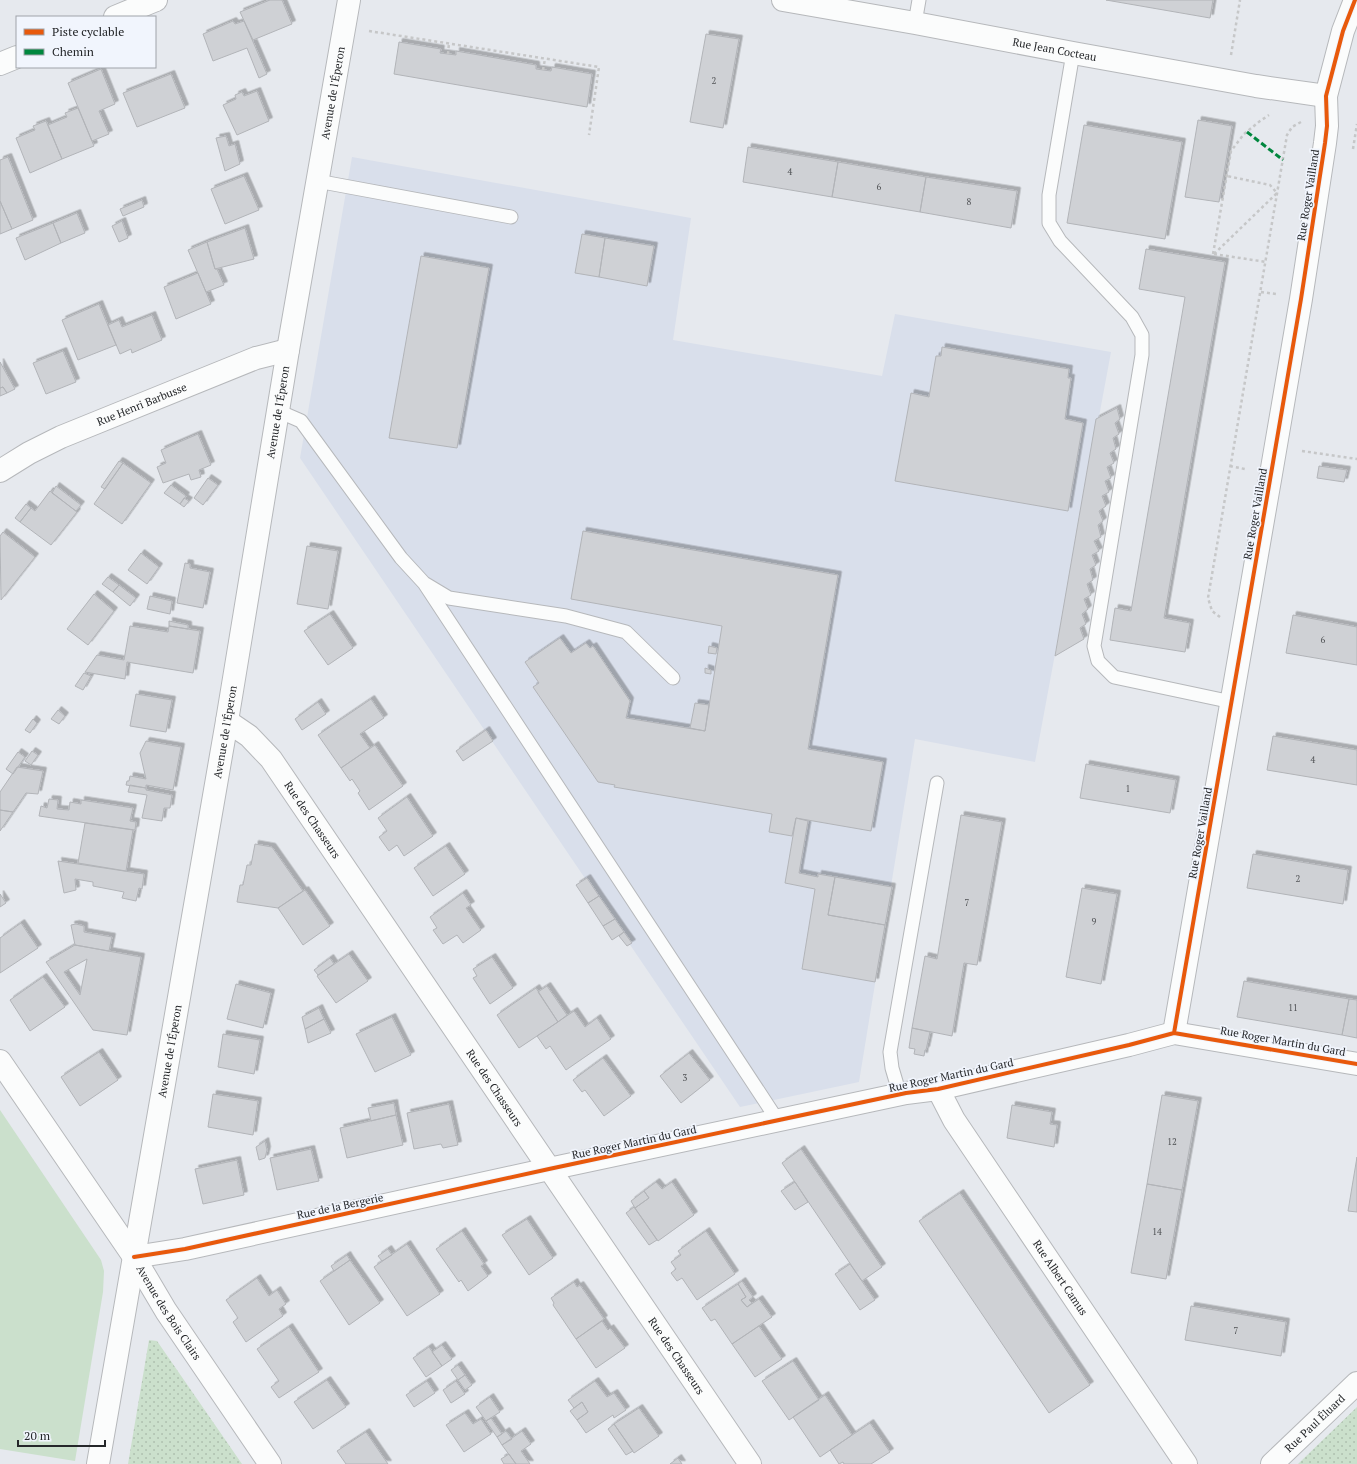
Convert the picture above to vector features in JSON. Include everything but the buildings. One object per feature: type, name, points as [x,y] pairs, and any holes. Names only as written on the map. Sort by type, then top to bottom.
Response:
[{"type":"street","points":[[117,16],[156,0]]},
{"type":"street","name":"Avenue de l'Éperon","points":[[98,1464],[227,721],[317,181],[350,0]]},
{"type":"street","name":"Rue Jean Cocteau","points":[[782,0],[915,23],[1073,54],[1227,81],[1326,96]]},
{"type":"street","name":"Rue Roger Vailland","points":[[1174,1033],[1246,622],[1313,224],[1325,142],[1326,96],[1343,31],[1355,0]]},
{"type":"street","points":[[0,64],[16,57]]},
{"type":"street","name":"Rue Henri Barbusse","points":[[0,471],[29,453],[61,437],[256,358],[288,350]]},
{"type":"street","name":"Rue des Chasseurs","points":[[227,721],[249,736],[271,760],[750,1464]]},
{"type":"street","name":"Rue Roger Martin du Gard","points":[[549,1169],[900,1095],[938,1089],[1129,1045],[1174,1033],[1213,1038],[1357,1064]]},
{"type":"street","name":"Avenue des Bois Clairs","points":[[0,1061],[134,1257],[166,1311],[270,1464]]},
{"type":"street","name":"Rue Albert Camus","points":[[938,1089],[954,1120],[1186,1464]]},
{"type":"street","name":"Rue de la Bergerie","points":[[134,1257],[185,1249],[549,1169]]},
{"type":"street","name":"Rue Paul Éluard","points":[[1272,1464],[1357,1383]]},
{"type":"lane","points":[[915,23],[919,0]]},
{"type":"lane","points":[[1073,54],[1049,195],[1049,223],[1060,241],[1132,317],[1142,335],[1142,355],[1094,646],[1098,661],[1114,677],[1232,702]]},
{"type":"lane","points":[[317,181],[511,217]]},
{"type":"lane","points":[[278,411],[302,421],[401,558],[424,584],[778,1121]]},
{"type":"lane","points":[[424,584],[449,598],[566,616],[626,632],[673,678]]},
{"type":"lane","points":[[900,1095],[892,1068],[890,1052],[937,783]]},
{"type":"path","points":[[1227,81],[1240,0]]},
{"type":"path","points":[[368,30],[599,68],[589,135]]},
{"type":"path","points":[[448,54],[449,43]]},
{"type":"path","points":[[543,70],[545,59]]},
{"type":"path","points":[[1213,254],[1231,151],[1244,134],[1260,120],[1271,114]]},
{"type":"path","points":[[1246,622],[1220,617],[1212,611],[1208,598],[1287,135],[1292,127],[1301,122],[1296,119]]},
{"type":"path","points":[[1227,176],[1270,185],[1277,194]]},
{"type":"path","points":[[1213,254],[1277,194]]},
{"type":"path","points":[[1213,254],[1266,262]]},
{"type":"path","points":[[1302,451],[1357,459]]},
{"type":"shaded area","points":[[352,157],[691,218],[673,340],[882,376],[895,314],[1111,352],[1035,762],[915,739],[859,1082],[740,1107],[300,458]]},
{"type":"green space","points":[[0,1110],[101,1260],[104,1271],[103,1292],[75,1461],[0,1449]]},
{"type":"green space","points":[[149,1340],[157,1341],[242,1464],[128,1464]]},
{"type":"green space","points":[[1357,1407],[1357,1464],[1298,1464],[1300,1462]]},
{"type":"marked path","points":[[1247,132],[1283,160]]},
{"type":"cycle path","points":[[1174,1033],[1301,299],[1325,143],[1327,126],[1326,96],[1343,31],[1355,0]]},
{"type":"cycle path","points":[[134,1257],[185,1249],[549,1169],[906,1093],[938,1089],[1129,1045],[1174,1033],[1357,1064]]}]
